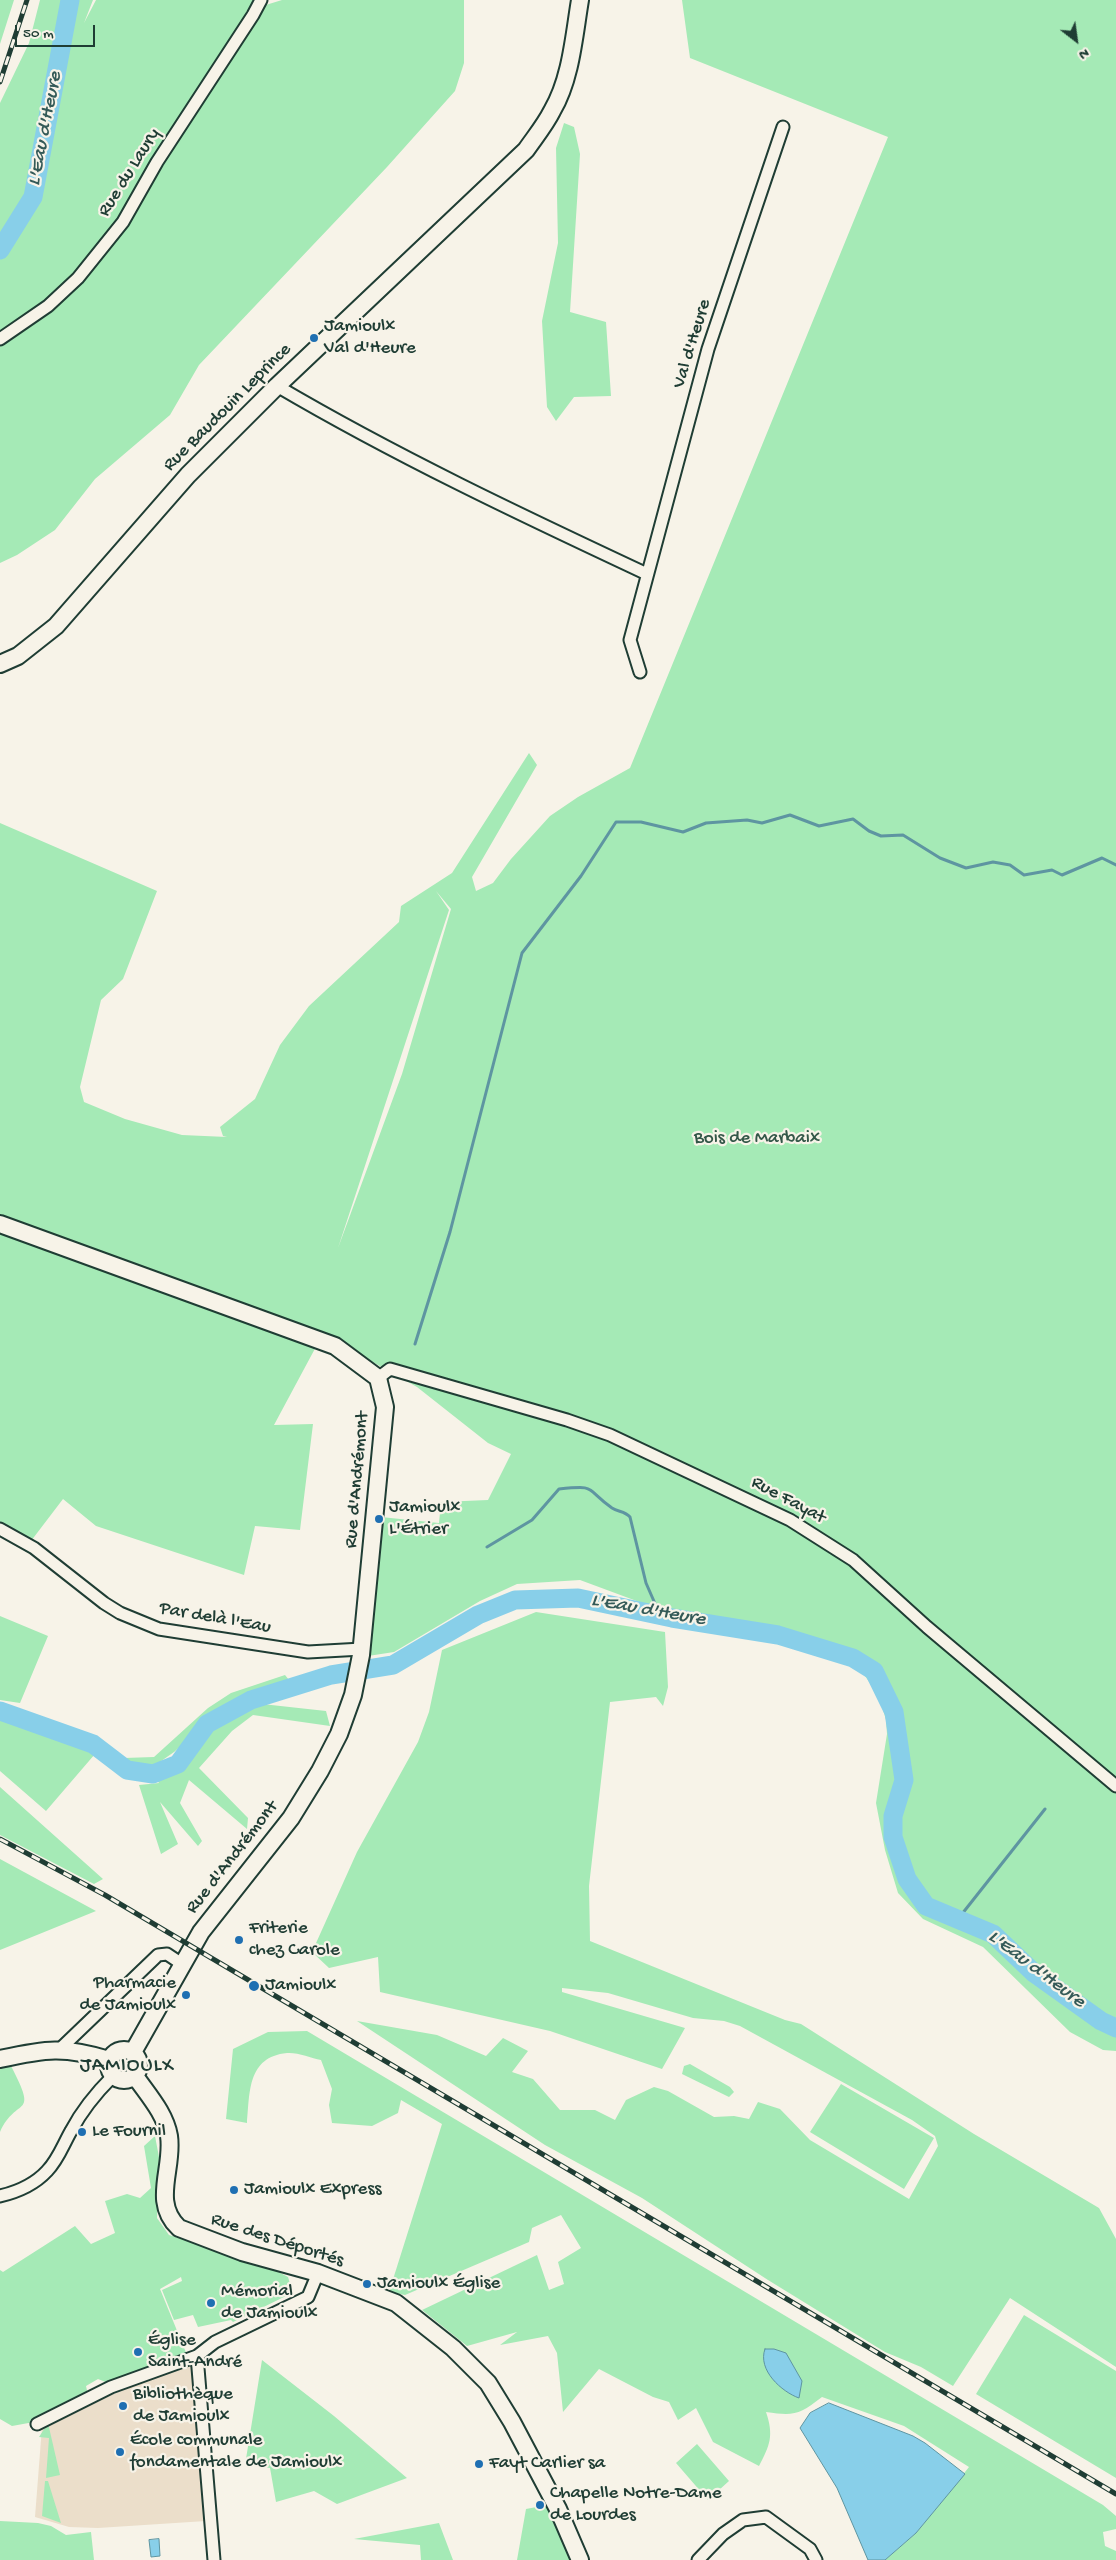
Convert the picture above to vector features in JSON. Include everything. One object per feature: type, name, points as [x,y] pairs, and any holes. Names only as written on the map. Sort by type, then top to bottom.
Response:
[{"type":"street","name":"Rue du Laury","points":[[0,338],[48,306],[78,278],[123,222],[157,162],[253,16],[261,0]]},
{"type":"street","name":"Rue Baudouin Leprince","points":[[0,664],[18,656],[56,626],[188,474],[277,386],[526,150],[552,112],[560,92],[571,53],[580,0]]},
{"type":"street","name":"Val d'Heure","points":[[640,672],[630,640],[647,574],[708,348],[783,127]]},
{"type":"street","points":[[277,386],[356,433],[526,518],[647,574]]},
{"type":"street","points":[[0,1224],[335,1346],[378,1378]]},
{"type":"street","name":"Rue Fayat","points":[[378,1378],[390,1369],[567,1420],[610,1435],[790,1520],[853,1560],[927,1627],[1116,1786]]},
{"type":"street","name":"Rue d'Andrémont","points":[[133,2052],[192,1947],[291,1818],[320,1771],[339,1734],[353,1695],[362,1652],[385,1407],[378,1378]]},
{"type":"street","name":"Par delà l'Eau","points":[[0,1529],[34,1548],[104,1604],[120,1613],[159,1629],[308,1652],[362,1652]]},
{"type":"street","points":[[60,2050],[158,1955],[167,1954],[182,1964]]},
{"type":"street","points":[[0,2059],[43,2050],[60,2050],[79,2051],[109,2060]]},
{"type":"street","points":[[120,2050],[133,2052],[138,2059],[140,2068],[135,2076],[122,2081],[113,2076],[109,2069],[109,2060],[113,2054],[120,2050]]},
{"type":"street","points":[[0,2196],[23,2188],[46,2172],[55,2162],[71,2131],[97,2091],[113,2076]]},
{"type":"street","name":"Rue des Déportés","points":[[135,2076],[164,2118],[169,2138],[164,2189],[165,2210],[170,2221],[178,2228],[242,2252],[318,2273],[396,2303],[453,2348],[488,2384],[512,2422],[558,2509],[580,2560]]},
{"type":"street","points":[[37,2424],[110,2387],[197,2356],[214,2342],[308,2297],[318,2273]]},
{"type":"street","points":[[197,2356],[214,2560]]},
{"type":"street","points":[[698,2560],[723,2534],[743,2520],[766,2517],[810,2549],[816,2560]]},
{"type":"shaded area","name":"École communale fondamentale de Jamioulx","points":[[193,2363],[206,2521],[98,2528],[69,2527],[35,2517],[42,2427],[93,2402]]},
{"type":"green space","points":[[0,0],[14,0],[0,44]]},
{"type":"green space","points":[[40,0],[93,0],[84,23],[96,0],[257,0],[256,8],[282,0],[464,0],[464,63],[455,91],[387,167],[199,365],[170,415],[95,479],[55,530],[17,555],[0,563],[0,103],[29,43]]},
{"type":"green space","name":"Bois de Marbaix","points":[[682,0],[1116,0],[1116,2051],[1103,2050],[1070,2032],[983,1947],[923,1919],[898,1893],[885,1850],[876,1803],[887,1734],[886,1720],[879,1696],[865,1676],[833,1644],[745,1621],[616,1616],[642,1603],[580,1580],[517,1584],[480,1601],[394,1652],[368,1656],[381,1517],[439,1523],[441,1502],[488,1500],[511,1454],[488,1443],[417,1387],[316,1330],[223,1301],[318,1343],[274,1425],[313,1424],[300,1530],[255,1526],[244,1575],[96,1526],[63,1499],[31,1541],[0,1524],[0,1230],[44,1233],[0,1216],[0,823],[157,891],[123,979],[101,1000],[80,1087],[84,1102],[125,1119],[182,1135],[227,1137],[223,1136],[220,1127],[255,1099],[280,1045],[309,1006],[399,922],[401,906],[452,873],[529,753],[537,765],[472,877],[476,891],[493,883],[511,859],[550,816],[578,797],[630,768],[888,137],[690,58]],"holes":[[[436,891],[451,909],[402,1074],[338,1248],[449,910]]]},
{"type":"green space","points":[[564,123],[574,127],[580,154],[570,312],[606,322],[611,396],[574,397],[556,421],[547,407],[542,321],[558,243],[556,148]]},
{"type":"green space","points":[[536,1612],[665,1632],[668,1687],[663,1706],[656,1697],[610,1702],[589,1886],[590,1941],[785,2020],[801,2024],[974,2134],[1099,2208],[1116,2239],[1116,2367],[1010,2298],[953,2386],[921,2367],[885,2352],[768,2280],[642,2198],[545,2145],[357,2021],[437,2035],[486,2056],[503,2038],[528,2051],[512,2072],[533,2079],[560,2110],[595,2110],[615,2120],[626,2100],[654,2087],[668,2091],[714,2117],[734,2116],[749,2119],[758,2102],[780,2109],[810,2140],[909,2199],[938,2146],[935,2136],[912,2120],[740,2026],[724,2021],[693,2018],[608,1993],[562,1988],[562,1992],[685,2028],[662,2069],[550,2031],[380,1992],[378,1957],[329,1968],[312,1952],[357,1852],[418,1742],[429,1712],[442,1650]]},
{"type":"green space","points":[[0,1616],[48,1636],[20,1703],[0,1700]]},
{"type":"green space","points":[[285,1675],[289,1680],[229,1704],[174,1752],[157,1764],[125,1766],[124,1758],[154,1757],[208,1708],[231,1693]]},
{"type":"green space","points":[[253,1703],[326,1711],[330,1726],[253,1715],[232,1731],[199,1768],[248,1818],[247,1829],[189,1780],[180,1803],[202,1841],[198,1846],[160,1802],[178,1844],[161,1854],[139,1785],[159,1783],[151,1772],[191,1751],[214,1726]]},
{"type":"green space","points":[[0,1717],[55,1734],[95,1754],[46,1811],[0,1771]]},
{"type":"green space","points":[[0,1787],[103,1879],[94,1884],[0,1835]]},
{"type":"green space","points":[[0,1859],[96,1911],[0,1950]]},
{"type":"green space","points":[[307,2031],[1103,2505],[1116,2516],[1116,2529],[1103,2532],[1105,2546],[1116,2551],[1116,2560],[885,2560],[916,2533],[969,2467],[904,2426],[822,2397],[807,2408],[796,2413],[766,2412],[770,2428],[770,2440],[759,2466],[713,2442],[696,2408],[678,2420],[669,2402],[653,2397],[599,2369],[563,2412],[557,2353],[548,2336],[500,2345],[517,2332],[467,2346],[422,2310],[537,2255],[549,2290],[564,2284],[558,2262],[581,2248],[561,2215],[532,2228],[529,2242],[405,2295],[389,2292],[442,2124],[401,2100],[398,2113],[372,2126],[332,2123],[329,2105],[332,2089],[321,2060],[291,2053],[274,2056],[264,2061],[258,2069],[250,2089],[247,2123],[226,2119],[233,2049],[268,2032]]},
{"type":"green space","points":[[122,2057],[128,2057],[133,2062],[131,2071],[122,2073],[117,2068],[117,2062]]},
{"type":"green space","points":[[690,2064],[730,2087],[734,2092],[729,2097],[682,2074],[684,2066]]},
{"type":"green space","points":[[11,2066],[19,2083],[24,2101],[0,2132],[0,2068]]},
{"type":"green space","points":[[841,2084],[934,2138],[904,2189],[810,2132]]},
{"type":"green space","points":[[155,2136],[159,2157],[157,2218],[169,2235],[260,2263],[288,2277],[292,2290],[288,2295],[233,2322],[231,2320],[198,2327],[193,2315],[174,2320],[162,2290],[182,2281],[181,2277],[160,2289],[187,2355],[108,2383],[98,2379],[86,2386],[88,2395],[34,2422],[12,2426],[0,2419],[0,2270],[3,2272],[75,2226],[91,2244],[115,2233],[105,2201],[127,2194],[140,2198],[151,2188],[144,2146]]},
{"type":"green space","points":[[1024,2315],[1116,2371],[1116,2478],[976,2394]]},
{"type":"green space","points":[[262,2360],[334,2416],[407,2478],[337,2504],[314,2491],[276,2502],[270,2468],[245,2465]]},
{"type":"green space","points":[[48,2423],[60,2475],[46,2478],[49,2438],[39,2437]]},
{"type":"green space","points":[[697,2444],[729,2481],[708,2500],[676,2463]]},
{"type":"green space","points":[[45,2481],[48,2481],[61,2523],[42,2516]]},
{"type":"green space","points":[[547,2505],[574,2560],[517,2560],[526,2509]]},
{"type":"green space","points":[[0,2521],[38,2523],[51,2526],[66,2535],[91,2532],[94,2560],[0,2560]]},
{"type":"green space","points":[[439,2523],[453,2560],[421,2560],[420,2545],[354,2539]]},
{"type":"water","points":[[765,2349],[774,2349],[786,2353],[802,2381],[799,2398],[785,2391],[768,2372],[763,2357]]},
{"type":"water","points":[[829,2403],[913,2436],[965,2474],[916,2533],[885,2560],[868,2560],[837,2488],[800,2428],[810,2413]]},
{"type":"water","points":[[159,2539],[160,2556],[151,2557],[149,2540]]},
{"type":"waterway","name":"L'Eau d'Heure","points":[[0,250],[33,197],[70,0]]},
{"type":"waterway","points":[[415,1344],[450,1232],[522,953],[581,876],[616,822],[641,822],[683,832],[706,823],[747,820],[762,823],[790,815],[819,826],[853,819],[869,831],[881,836],[903,835],[940,858],[966,868],[993,862],[1010,865],[1024,875],[1052,870],[1062,875],[1102,858],[1116,865]]},
{"type":"waterway","points":[[487,1547],[532,1520],[559,1489],[586,1488],[612,1508],[630,1517],[646,1583],[660,1615]]},
{"type":"waterway","name":"L'Eau d'Heure","points":[[0,1711],[93,1744],[127,1770],[153,1774],[178,1764],[207,1724],[251,1700],[331,1675],[393,1665],[478,1615],[515,1600],[578,1598],[672,1618],[778,1635],[853,1658],[874,1671],[894,1712],[904,1780],[893,1816],[893,1837],[907,1879],[926,1906],[993,1934],[1034,1973],[1101,2021],[1116,2028]]},
{"type":"waterway","points":[[958,1919],[1045,1809]]},
{"type":"railway","points":[[0,82],[27,0]]},
{"type":"railway","points":[[0,1839],[105,1895],[1116,2494]]},
{"type":"place","name":"Jamioulx Val d'Heure","points":[[314,338]]},
{"type":"place","name":"Jamioulx L'Étrier","points":[[379,1519]]},
{"type":"place","name":"Friterie chez Carole","points":[[239,1940]]},
{"type":"place","name":"Jamioulx","points":[[254,1986]]},
{"type":"place","name":"Pharmacie de Jamioulx","points":[[186,1995]]},
{"type":"place","name":"Le Fournil","points":[[82,2132]]},
{"type":"place","name":"Jamioulx Express","points":[[234,2190]]},
{"type":"place","name":"Jamioulx Église","points":[[367,2284]]},
{"type":"place","name":"Mémorial de Jamioulx","points":[[211,2303]]},
{"type":"place","name":"Église Saint-André","points":[[138,2352]]},
{"type":"place","name":"Bibliothèque de Jamioulx","points":[[123,2406]]},
{"type":"place","name":"École communale fondamentale de Jamioulx","points":[[120,2452]]},
{"type":"place","name":"Fayt Carlier sa","points":[[479,2464]]},
{"type":"place","name":"Chapelle Notre-Dame de Lourdes","points":[[540,2505]]},
{"type":"district","name":"JAMIOULX","points":[[127,2067]]}]
